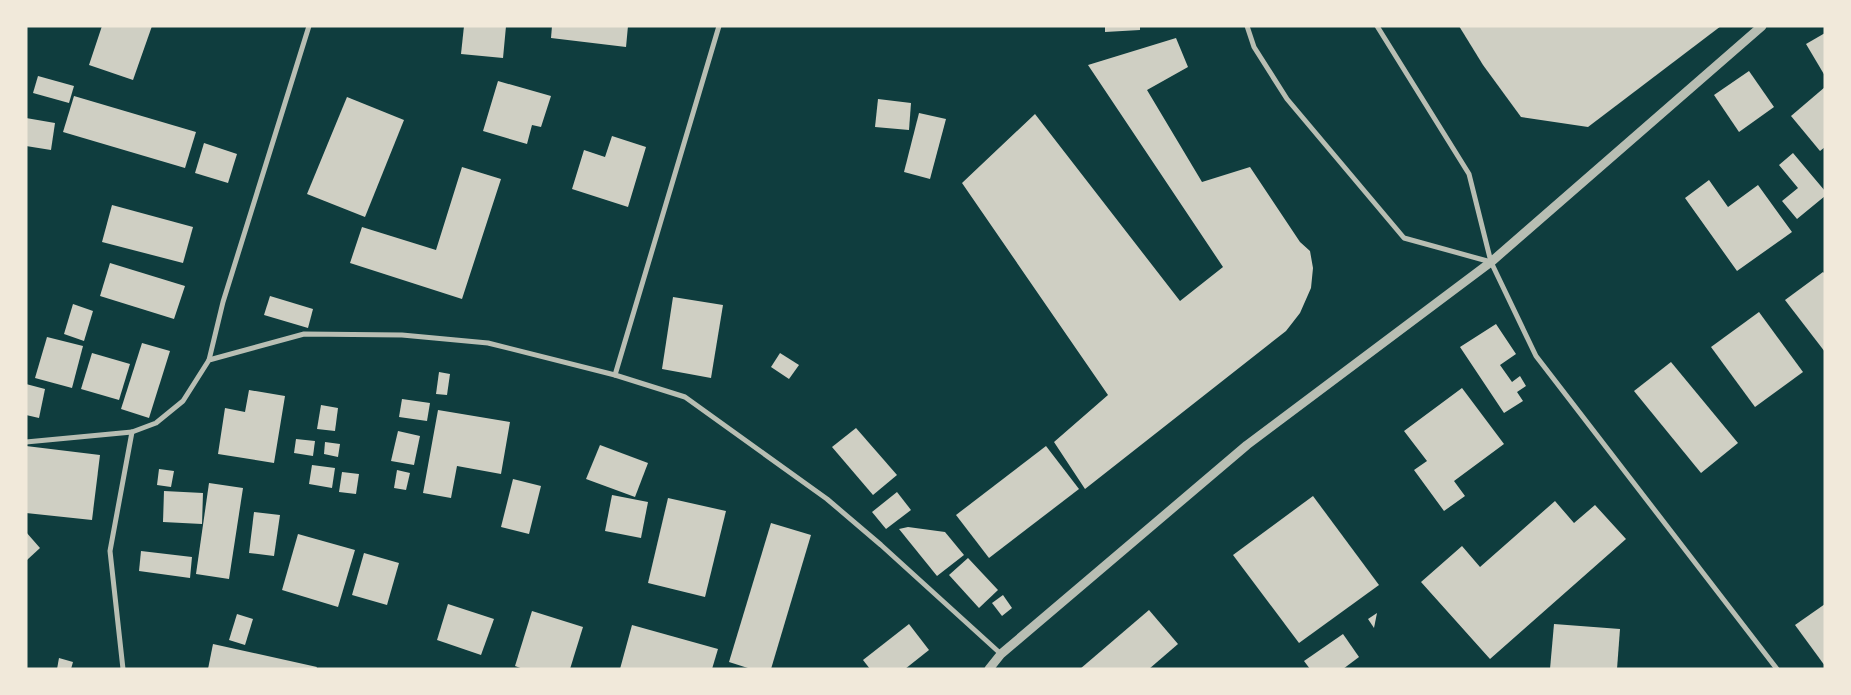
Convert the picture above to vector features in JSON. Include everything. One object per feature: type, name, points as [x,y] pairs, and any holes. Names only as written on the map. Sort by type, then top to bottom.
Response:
[{"type":"street","points":[[26,442],[132,432],[156,423],[183,401],[209,360],[223,302],[309,26]]},
{"type":"street","points":[[615,375],[719,26]]},
{"type":"street","points":[[1247,26],[1254,47],[1287,99],[1404,238],[1491,262]]},
{"type":"street","points":[[1377,26],[1469,174],[1491,262],[1536,356],[1777,669]]},
{"type":"street","points":[[989,669],[1001,654],[1247,445],[1491,262],[1762,26]]},
{"type":"street","points":[[209,360],[304,334],[402,335],[488,343],[615,375],[685,398],[827,499],[881,545],[1001,654]]},
{"type":"street","points":[[123,669],[110,551],[132,432]]},
{"type":"building","points":[[102,26],[152,26],[133,80],[89,65]]},
{"type":"building","points":[[464,26],[506,26],[503,58],[461,54]]},
{"type":"building","points":[[552,26],[628,26],[626,47],[551,38]]},
{"type":"building","points":[[1105,26],[1140,26],[1140,30],[1105,32]]},
{"type":"building","points":[[1459,26],[1721,26],[1588,127],[1521,117],[1483,65]]},
{"type":"building","points":[[1825,33],[1825,76],[1806,44]]},
{"type":"building","points":[[1176,38],[1188,67],[1147,90],[1202,182],[1250,167],[1300,242],[1310,251],[1313,268],[1311,288],[1300,313],[1286,331],[1085,489],[1054,442],[1108,395],[962,183],[1035,114],[1180,301],[1223,267],[1088,65]]},
{"type":"building","points":[[1749,71],[1774,107],[1739,132],[1714,95]]},
{"type":"building","points":[[38,76],[74,86],[69,103],[33,93]]},
{"type":"building","points":[[498,81],[551,96],[541,127],[532,125],[527,144],[483,131]]},
{"type":"building","points":[[1825,87],[1825,147],[1820,151],[1791,116]]},
{"type":"building","points":[[74,96],[196,132],[185,168],[63,132]]},
{"type":"building","points":[[347,97],[404,120],[365,217],[307,194]]},
{"type":"building","points":[[878,99],[911,103],[909,130],[875,127]]},
{"type":"building","points":[[919,113],[946,119],[930,179],[904,172]]},
{"type":"building","points":[[26,118],[55,123],[51,150],[26,146]]},
{"type":"building","points":[[612,136],[646,147],[628,207],[572,189],[584,150],[605,157]]},
{"type":"building","points":[[204,143],[237,154],[228,183],[195,173]]},
{"type":"building","points":[[1793,153],[1825,191],[1825,196],[1797,219],[1782,201],[1798,188],[1779,165]]},
{"type":"building","points":[[462,167],[501,179],[462,299],[350,263],[362,227],[436,250]]},
{"type":"building","points":[[1709,180],[1728,207],[1758,185],[1792,232],[1737,271],[1685,198]]},
{"type":"building","points":[[112,205],[193,227],[183,263],[102,242]]},
{"type":"building","points":[[110,263],[185,286],[174,319],[100,296]]},
{"type":"building","points":[[1823,272],[1825,274],[1825,352],[1785,300]]},
{"type":"building","points":[[270,296],[313,309],[308,328],[264,315]]},
{"type":"building","points":[[673,297],[723,305],[711,378],[662,369]]},
{"type":"building","points":[[73,304],[93,311],[84,341],[64,334]]},
{"type":"building","points":[[1759,312],[1803,372],[1755,407],[1711,347]]},
{"type":"building","points":[[1496,324],[1516,354],[1500,365],[1512,382],[1520,376],[1526,386],[1517,392],[1523,401],[1504,413],[1460,347]]},
{"type":"building","points":[[47,337],[83,346],[72,388],[35,378]]},
{"type":"building","points":[[142,343],[170,351],[149,418],[121,409]]},
{"type":"building","points":[[92,353],[130,364],[119,400],[81,389]]},
{"type":"building","points":[[780,353],[799,365],[789,379],[771,367]]},
{"type":"building","points":[[1671,362],[1738,443],[1701,473],[1634,391]]},
{"type":"building","points":[[439,372],[450,374],[447,395],[436,394]]},
{"type":"building","points":[[26,384],[45,389],[39,418],[26,415]]},
{"type":"building","points":[[1462,388],[1504,444],[1454,481],[1465,496],[1444,511],[1414,470],[1427,461],[1404,431]]},
{"type":"building","points":[[249,390],[285,396],[274,463],[218,454],[225,408],[245,412]]},
{"type":"building","points":[[402,399],[430,403],[427,421],[399,417]]},
{"type":"building","points":[[321,405],[338,408],[335,431],[317,429]]},
{"type":"building","points":[[438,410],[510,422],[501,474],[457,466],[451,498],[423,493]]},
{"type":"building","points":[[856,428],[897,475],[873,495],[832,447]]},
{"type":"building","points":[[398,431],[420,436],[414,465],[391,461]]},
{"type":"building","points":[[296,439],[315,441],[313,456],[294,453]]},
{"type":"building","points":[[325,442],[340,444],[338,457],[324,454]]},
{"type":"building","points":[[600,445],[648,463],[635,497],[586,479]]},
{"type":"building","points":[[26,446],[100,455],[92,520],[26,513]]},
{"type":"building","points":[[1046,446],[1079,489],[989,558],[956,515]]},
{"type":"building","points":[[312,465],[335,468],[332,488],[309,484]]},
{"type":"building","points":[[159,469],[174,471],[171,487],[157,485]]},
{"type":"building","points":[[397,470],[410,473],[406,490],[394,488]]},
{"type":"building","points":[[342,472],[359,474],[356,494],[339,492]]},
{"type":"building","points":[[513,479],[541,486],[529,534],[501,527]]},
{"type":"building","points":[[209,483],[243,488],[229,579],[196,574]]},
{"type":"building","points":[[164,491],[203,493],[202,524],[163,522]]},
{"type":"building","points":[[897,492],[911,510],[886,529],[872,512]]},
{"type":"building","points":[[612,495],[648,502],[641,538],[605,531]]},
{"type":"building","points":[[1313,496],[1379,585],[1299,643],[1233,555]]},
{"type":"building","points":[[668,498],[726,511],[705,597],[648,583]]},
{"type":"building","points":[[1555,501],[1574,523],[1595,505],[1626,539],[1490,659],[1421,582],[1462,546],[1480,567]]},
{"type":"building","points":[[254,512],[280,515],[274,556],[249,553]]},
{"type":"building","points":[[771,523],[811,535],[771,669],[751,669],[729,662]]},
{"type":"building","points":[[908,527],[945,532],[964,555],[937,576],[899,529]]},
{"type":"building","points":[[26,532],[40,548],[27,560],[26,559]]},
{"type":"building","points":[[298,534],[355,550],[338,607],[282,590]]},
{"type":"building","points":[[141,551],[192,557],[190,578],[139,571]]},
{"type":"building","points":[[364,553],[399,563],[387,605],[352,595]]},
{"type":"building","points":[[968,558],[998,590],[979,608],[949,575]]},
{"type":"building","points":[[1003,595],[1012,608],[1002,616],[992,603]]},
{"type":"building","points":[[448,604],[494,619],[481,655],[437,640]]},
{"type":"building","points":[[1825,604],[1825,666],[1795,625]]},
{"type":"building","points":[[1149,610],[1178,644],[1149,669],[1080,669]]},
{"type":"building","points":[[532,611],[583,627],[570,669],[523,669],[515,666]]},
{"type":"building","points":[[1377,613],[1374,628],[1368,619]]},
{"type":"building","points":[[237,614],[253,619],[245,645],[229,640]]},
{"type":"building","points":[[909,624],[929,650],[905,669],[870,669],[863,660]]},
{"type":"building","points":[[1554,624],[1620,629],[1617,669],[1550,669]]},
{"type":"building","points":[[632,625],[718,649],[712,669],[620,669]]},
{"type":"building","points":[[1343,634],[1359,657],[1343,669],[1310,669],[1304,661]]},
{"type":"building","points":[[213,644],[317,667],[316,669],[208,669]]},
{"type":"building","points":[[59,658],[73,662],[71,669],[57,669]]}]
